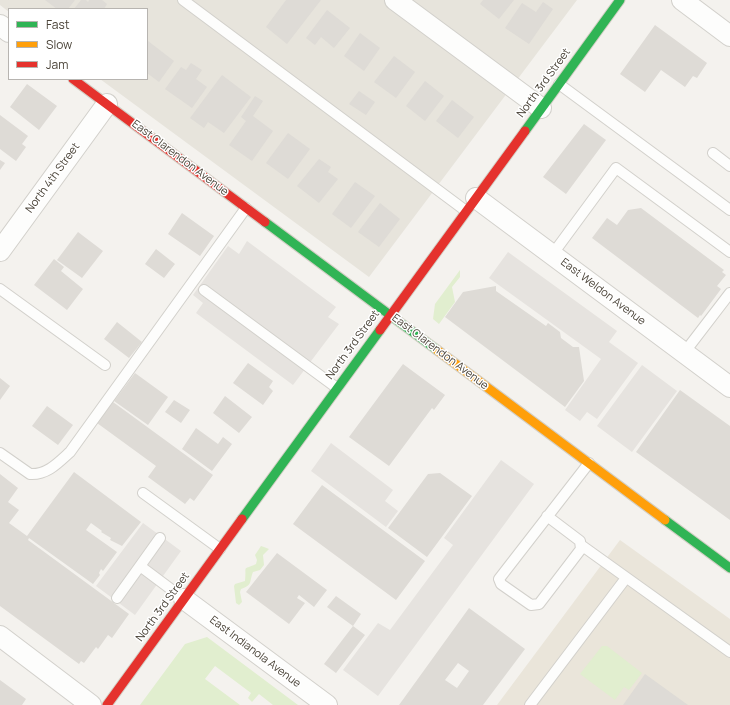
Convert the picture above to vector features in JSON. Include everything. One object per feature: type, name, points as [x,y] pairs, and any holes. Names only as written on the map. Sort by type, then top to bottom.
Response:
[{"type":"street","points":[[395,0],[541,108]]},
{"type":"street","points":[[682,0],[730,36]]},
{"type":"street","name":"North 3rd Street","points":[[107,705],[390,314],[559,84],[617,1]]},
{"type":"street","points":[[0,25],[8,31]]},
{"type":"street","name":"East Clarendon Avenue","points":[[74,80],[730,568]]},
{"type":"street","name":"North 4th Street","points":[[0,252],[107,104]]},
{"type":"street","name":"East Weldon Avenue","points":[[471,204],[552,255],[730,387]]},
{"type":"street","name":"East Indianola Avenue","points":[[184,599],[327,705]]},
{"type":"street","points":[[0,636],[91,705]]},
{"type":"lane","points":[[183,0],[471,204]]},
{"type":"lane","points":[[559,84],[730,210]]},
{"type":"lane","points":[[713,153],[730,166]]},
{"type":"lane","points":[[552,255],[616,168],[730,252]]},
{"type":"lane","points":[[0,453],[30,474],[41,474],[54,466],[70,452],[246,208]]},
{"type":"lane","points":[[0,289],[105,365]]},
{"type":"lane","points":[[204,290],[337,388]]},
{"type":"lane","points":[[684,353],[730,294]]},
{"type":"lane","points":[[581,545],[581,549],[539,604],[531,605],[501,584],[499,579],[589,463]]},
{"type":"lane","points":[[143,493],[220,549]]},
{"type":"lane","points":[[547,516],[580,541],[581,545],[730,652]]},
{"type":"lane","points":[[117,598],[160,538]]},
{"type":"lane","points":[[140,566],[184,599]]},
{"type":"lane","points":[[530,705],[626,578]]},
{"type":"shaded area","points":[[0,0],[577,0],[369,277],[101,80],[148,80],[148,8],[8,8],[8,11],[0,5]]},
{"type":"shaded area","points":[[247,241],[336,307],[328,317],[339,324],[293,385],[196,313],[203,303],[193,295],[228,246],[239,254]]},
{"type":"shaded area","points":[[508,252],[617,331],[609,342],[638,363],[597,419],[587,412],[580,421],[565,410],[601,359],[489,278]]},
{"type":"shaded area","points":[[642,365],[677,391],[632,452],[597,426]]},
{"type":"shaded area","points":[[331,443],[393,490],[385,501],[398,511],[386,527],[311,471]]},
{"type":"shaded area","points":[[501,460],[534,484],[378,696],[343,670],[378,623],[390,630],[453,545],[444,538]]},
{"type":"shaded area","points":[[143,523],[181,551],[135,615],[96,586]]},
{"type":"shaded area","points":[[620,540],[730,619],[730,705],[497,705]]},
{"type":"green space","points":[[460,270],[460,277],[452,287],[455,302],[439,324],[433,319],[435,304]]},
{"type":"green space","points":[[261,546],[269,549],[263,555],[264,565],[260,570],[253,572],[250,583],[245,588],[241,589],[240,592],[242,602],[239,605],[236,603],[234,586],[235,584],[245,581],[246,568],[256,564],[257,560],[255,555]]},
{"type":"green space","points":[[207,637],[298,705],[273,705],[259,694],[252,702],[248,698],[251,693],[215,666],[205,679],[240,705],[140,705],[185,644]]},
{"type":"green space","points":[[602,646],[607,646],[642,673],[629,690],[624,687],[615,700],[580,674]]},
{"type":"building","points":[[45,0],[75,0],[69,8],[56,8]]},
{"type":"building","points":[[81,0],[86,0],[88,2],[89,0],[102,0],[107,4],[105,8],[75,8]]},
{"type":"building","points":[[286,0],[321,0],[287,44],[266,27]]},
{"type":"building","points":[[483,0],[514,0],[499,19],[480,4]]},
{"type":"building","points":[[543,2],[553,9],[529,44],[505,28],[522,3],[536,12]]},
{"type":"building","points":[[327,10],[350,28],[334,48],[321,37],[315,45],[306,38]]},
{"type":"building","points":[[655,25],[707,63],[697,78],[693,76],[685,87],[661,70],[645,92],[620,74]]},
{"type":"building","points":[[360,33],[380,48],[364,71],[344,56]]},
{"type":"building","points":[[148,41],[174,61],[159,82],[148,74]]},
{"type":"building","points":[[394,56],[415,72],[396,98],[374,82]]},
{"type":"building","points":[[191,63],[202,70],[196,79],[207,87],[192,108],[165,89],[181,67],[186,70]]},
{"type":"building","points":[[222,75],[251,97],[224,133],[208,122],[204,128],[190,118]]},
{"type":"building","points":[[425,81],[444,96],[425,121],[406,106]]},
{"type":"building","points":[[27,84],[57,106],[39,130],[10,107]]},
{"type":"building","points":[[359,91],[375,102],[366,115],[349,104]]},
{"type":"building","points":[[255,96],[263,101],[253,116],[273,131],[252,161],[229,145],[246,121],[241,117]]},
{"type":"building","points":[[452,100],[474,117],[458,138],[436,121]]},
{"type":"building","points":[[0,115],[28,136],[22,144],[26,147],[16,161],[0,149]]},
{"type":"building","points":[[584,124],[606,140],[566,194],[543,177]]},
{"type":"building","points":[[288,133],[310,149],[288,179],[266,163]]},
{"type":"building","points":[[319,159],[331,167],[328,172],[338,179],[319,203],[297,186]]},
{"type":"building","points":[[0,160],[5,163],[0,170]]},
{"type":"building","points":[[355,182],[375,196],[351,228],[332,214]]},
{"type":"building","points":[[380,203],[400,219],[379,247],[358,232]]},
{"type":"building","points":[[641,208],[724,270],[722,272],[726,275],[717,286],[721,289],[698,318],[592,238],[607,218],[617,225],[628,210]]},
{"type":"building","points":[[182,213],[214,236],[200,256],[168,234]]},
{"type":"building","points":[[78,232],[103,251],[82,278],[57,260]]},
{"type":"building","points":[[156,249],[175,264],[164,278],[145,264]]},
{"type":"building","points":[[54,259],[64,267],[61,271],[83,289],[67,310],[34,285]]},
{"type":"building","points":[[496,286],[496,291],[546,326],[548,323],[560,332],[561,338],[573,347],[579,347],[584,381],[565,407],[445,317],[463,292]]},
{"type":"building","points":[[117,322],[142,342],[129,358],[104,339]]},
{"type":"building","points":[[248,363],[273,381],[269,387],[273,391],[263,405],[233,383]]},
{"type":"building","points":[[403,364],[445,395],[434,410],[432,408],[389,466],[349,437]]},
{"type":"building","points":[[135,373],[168,397],[148,425],[114,401]]},
{"type":"building","points":[[0,378],[10,386],[0,400]]},
{"type":"building","points":[[680,390],[730,426],[730,520],[636,452]]},
{"type":"building","points":[[225,396],[252,417],[239,433],[213,413]]},
{"type":"building","points":[[174,400],[190,410],[181,423],[165,412]]},
{"type":"building","points":[[113,402],[213,475],[194,501],[190,498],[185,504],[148,477],[156,466],[97,423]]},
{"type":"building","points":[[47,406],[73,425],[58,445],[32,426]]},
{"type":"building","points":[[196,428],[218,444],[223,437],[232,444],[212,471],[182,449]]},
{"type":"building","points":[[74,472],[141,522],[122,546],[110,540],[111,538],[91,523],[86,530],[117,552],[103,571],[101,569],[99,573],[100,575],[93,584],[29,538],[28,540],[129,614],[112,638],[108,635],[98,649],[96,647],[84,663],[81,661],[79,664],[0,606],[0,474],[18,488],[8,502],[19,510],[9,523],[27,536]]},
{"type":"building","points":[[440,473],[472,496],[427,557],[388,528],[428,474]]},
{"type":"building","points":[[322,485],[425,561],[396,600],[293,524]]},
{"type":"building","points":[[277,553],[327,590],[314,607],[299,595],[297,598],[305,603],[289,624],[246,592]]},
{"type":"building","points":[[336,596],[361,614],[353,626],[327,607]]},
{"type":"building","points":[[469,608],[525,649],[483,705],[399,705]],"holes":[[[458,663],[469,671],[457,688],[445,680]]]},
{"type":"building","points":[[353,626],[365,635],[336,673],[324,664]]},
{"type":"building","points":[[645,674],[688,705],[623,705]]},
{"type":"building","points":[[0,680],[26,699],[22,705],[0,705]]},
{"type":"traffic: fast","points":[[525,131],[620,0]]},
{"type":"traffic: fast","points":[[265,222],[437,350]]},
{"type":"traffic: fast","points":[[242,519],[380,330]]},
{"type":"traffic: fast","points":[[665,520],[730,568]]},
{"type":"traffic: slow","points":[[437,350],[665,520]]},
{"type":"traffic: jam","points":[[74,80],[265,222]]},
{"type":"traffic: jam","points":[[380,330],[525,131]]},
{"type":"traffic: jam","points":[[107,705],[242,519]]}]
